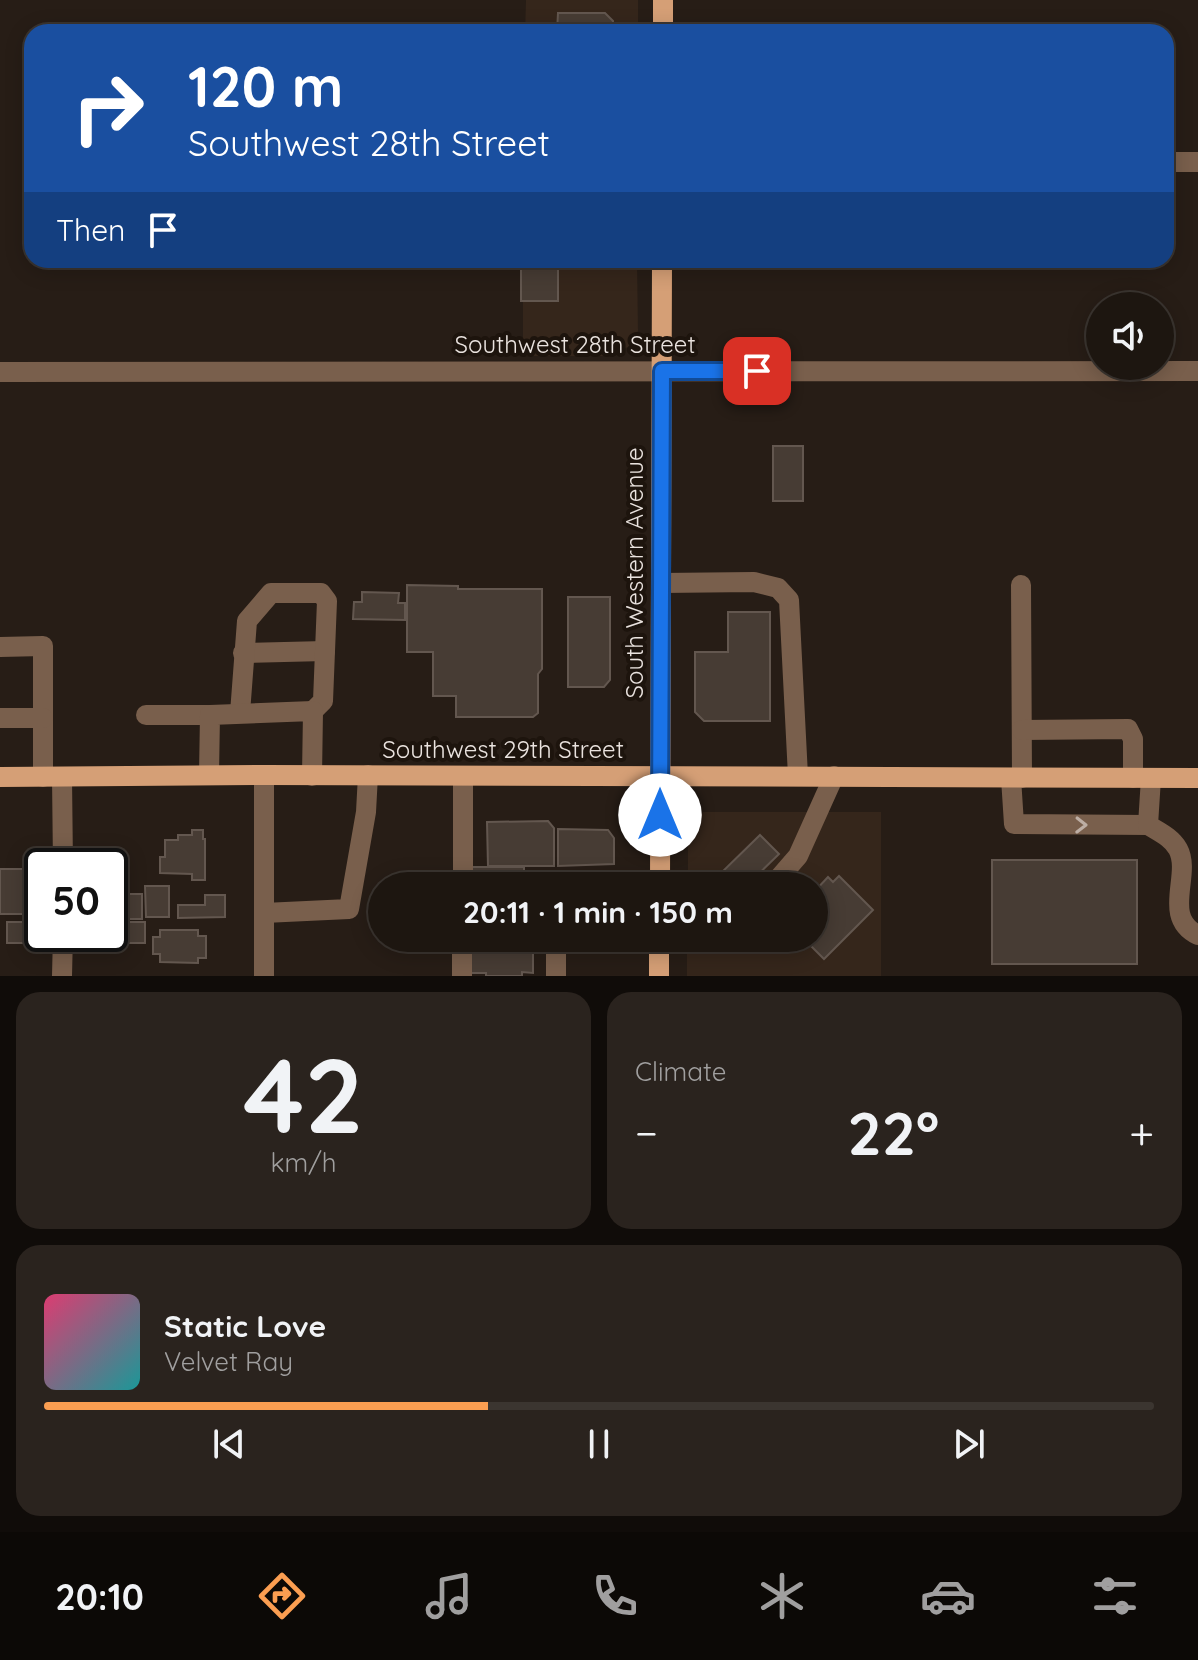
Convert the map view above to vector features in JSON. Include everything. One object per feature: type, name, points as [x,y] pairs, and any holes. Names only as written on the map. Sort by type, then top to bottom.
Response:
[{"type":"main road","points":[[663,0],[663,24]]},
{"type":"main road","name":"South Western Avenue","points":[[660,872],[662,268]]},
{"type":"main road","name":"Southwest 29th Street","points":[[0,777],[1198,778]]},
{"type":"main road","points":[[659,952],[659,976]]},
{"type":"street","points":[[1174,162],[1198,162]]},
{"type":"street","name":"Southwest 28th Street","points":[[0,372],[1198,371]]},
{"type":"street","points":[[661,583],[754,582],[778,588],[789,600],[798,776]]},
{"type":"street","points":[[1021,585],[1022,730],[1014,824],[1148,825],[1170,839],[1180,852],[1180,917],[1186,929],[1198,935]]},
{"type":"street","points":[[146,715],[210,715],[313,711],[323,701],[327,601],[321,593],[271,593],[247,621],[240,713]]},
{"type":"street","points":[[0,647],[43,646],[43,718],[61,848]]},
{"type":"street","points":[[243,653],[325,651]]},
{"type":"street","points":[[312,776],[313,711]]},
{"type":"street","points":[[209,775],[210,715]]},
{"type":"street","points":[[0,718],[43,718]]},
{"type":"street","points":[[1022,730],[1128,729],[1142,778],[1148,825]]},
{"type":"street","points":[[264,775],[264,976]]},
{"type":"street","points":[[264,913],[349,909],[366,812],[368,775]]},
{"type":"street","points":[[463,776],[463,872]]},
{"type":"street","points":[[784,872],[798,856],[834,776]]},
{"type":"street","points":[[62,976],[63,952]]},
{"type":"street","points":[[462,952],[462,976]]},
{"type":"street","points":[[556,952],[556,976]]},
{"type":"shaded area","points":[[526,0],[638,0],[638,24],[525,24]]},
{"type":"shaded area","points":[[523,268],[637,268],[638,331],[628,347],[608,356],[523,356]]},
{"type":"shaded area","points":[[703,812],[881,812],[881,976],[687,976],[687,952],[828,952],[828,872],[688,872],[688,833]]},
{"type":"building","points":[[558,13],[605,13],[613,21],[613,24],[557,24]]},
{"type":"building","points":[[521,268],[558,268],[558,301],[521,301]]},
{"type":"building","points":[[773,446],[803,446],[803,501],[773,501]]},
{"type":"building","points":[[407,585],[458,586],[458,589],[542,589],[542,669],[538,674],[538,713],[533,717],[456,717],[456,696],[433,696],[433,652],[407,652]]},
{"type":"building","points":[[362,592],[399,593],[398,603],[405,603],[405,620],[353,619],[354,602],[362,602]]},
{"type":"building","points":[[568,597],[610,597],[610,680],[604,687],[568,687]]},
{"type":"building","points":[[728,612],[770,612],[770,721],[704,721],[695,712],[695,652],[728,652]]},
{"type":"building","points":[[548,821],[554,828],[554,866],[488,866],[487,822]]},
{"type":"building","points":[[558,829],[608,830],[614,838],[614,864],[558,866]]},
{"type":"building","points":[[192,830],[203,830],[205,880],[192,880],[192,874],[160,873],[160,857],[165,857],[165,840],[178,840],[178,835],[192,835]]},
{"type":"building","points":[[760,835],[779,854],[760,872],[722,872]]},
{"type":"building","points":[[992,860],[1137,860],[1137,964],[992,964]]},
{"type":"building","points":[[471,867],[524,867],[524,872],[471,872]]},
{"type":"building","points":[[0,869],[24,869],[24,914],[0,914]]},
{"type":"building","points":[[839,876],[873,910],[824,959],[817,952],[828,952],[828,877],[833,882]]},
{"type":"building","points":[[145,886],[169,886],[169,917],[146,917]]},
{"type":"building","points":[[128,894],[142,894],[142,919],[128,919]]},
{"type":"building","points":[[205,895],[225,895],[225,917],[178,918],[178,905],[205,905]]},
{"type":"building","points":[[7,922],[24,922],[24,943],[7,943]]},
{"type":"building","points":[[128,922],[145,922],[145,943],[128,943]]},
{"type":"building","points":[[160,930],[198,930],[198,936],[206,936],[206,958],[198,958],[198,963],[160,962],[160,954],[153,954],[153,937],[160,937]]},
{"type":"building","points":[[470,952],[533,952],[533,973],[486,976],[486,973],[470,973]]},
{"type":"route","points":[[660,815],[662,371],[757,371]]}]
